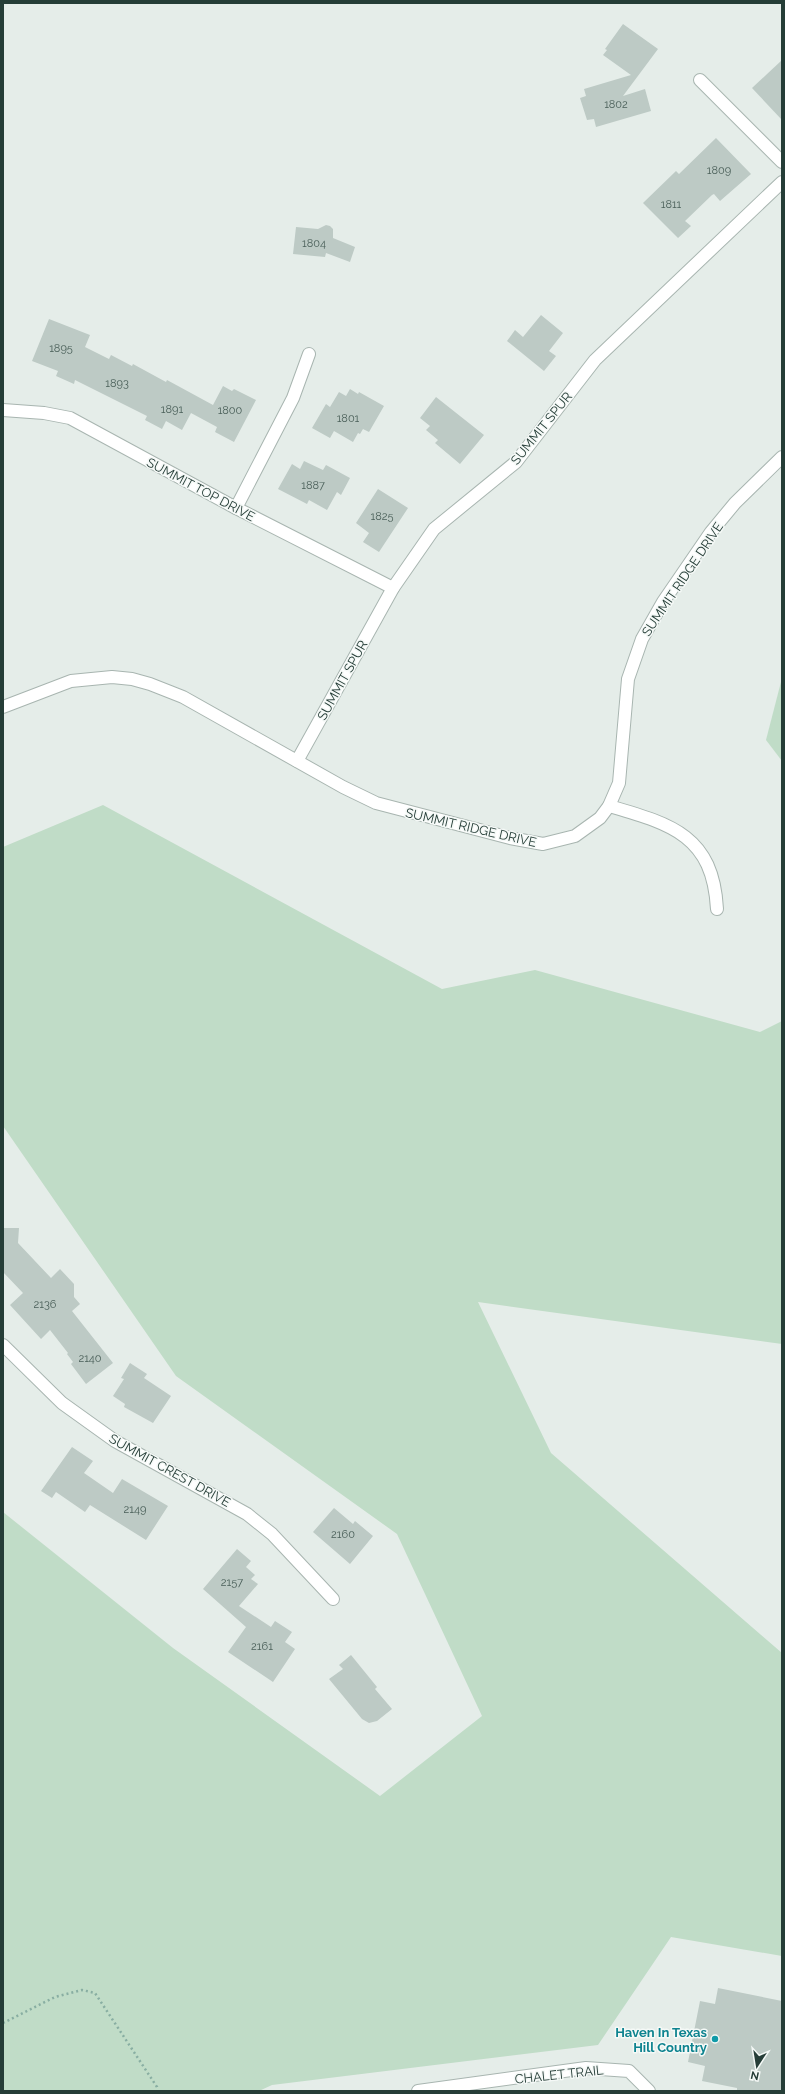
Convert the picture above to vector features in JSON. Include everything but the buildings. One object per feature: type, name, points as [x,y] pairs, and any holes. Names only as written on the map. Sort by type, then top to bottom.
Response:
[{"type":"street","points":[[700,80],[782,162]]},
{"type":"street","name":"SUMMIT SPUR","points":[[297,762],[393,588],[434,529],[516,462],[595,360],[782,182]]},
{"type":"street","points":[[236,508],[293,398],[309,354]]},
{"type":"street","name":"SUMMIT TOP DRIVE","points":[[3,410],[44,413],[70,418],[236,508],[393,588]]},
{"type":"street","name":"SUMMIT RIDGE DRIVE","points":[[3,707],[71,681],[92,678],[132,679],[150,684],[183,697],[297,762],[376,802],[503,836],[543,844],[575,836],[600,818],[609,806],[619,782],[628,680],[642,640],[664,602],[711,532],[735,503],[782,457]]},
{"type":"street","points":[[609,806],[644,816],[672,828],[691,840],[710,868],[714,880],[717,909]]},
{"type":"street","name":"SUMMIT CREST DRIVE","points":[[3,1345],[62,1403],[115,1441],[247,1514],[272,1534],[333,1599]]},
{"type":"street","name":"CHALET TRAIL","points":[[418,2091],[458,2088],[586,2068],[629,2071],[649,2091]]},
{"type":"path","points":[[3,2023],[55,1997],[82,1990],[95,1992],[157,2087],[157,2091]]},
{"type":"green space","points":[[782,678],[782,761],[766,740]]},
{"type":"green space","points":[[103,805],[442,989],[535,970],[760,1032],[782,1021],[782,1344],[478,1302],[551,1453],[782,1653],[782,1956],[671,1937],[598,2045],[272,2085],[259,2091],[3,2091],[3,1512],[173,1648],[380,1796],[482,1716],[397,1534],[176,1376],[3,1126],[3,847]]},
{"type":"place","name":"Haven In Texas Hill Country","points":[[715,2039]]}]
